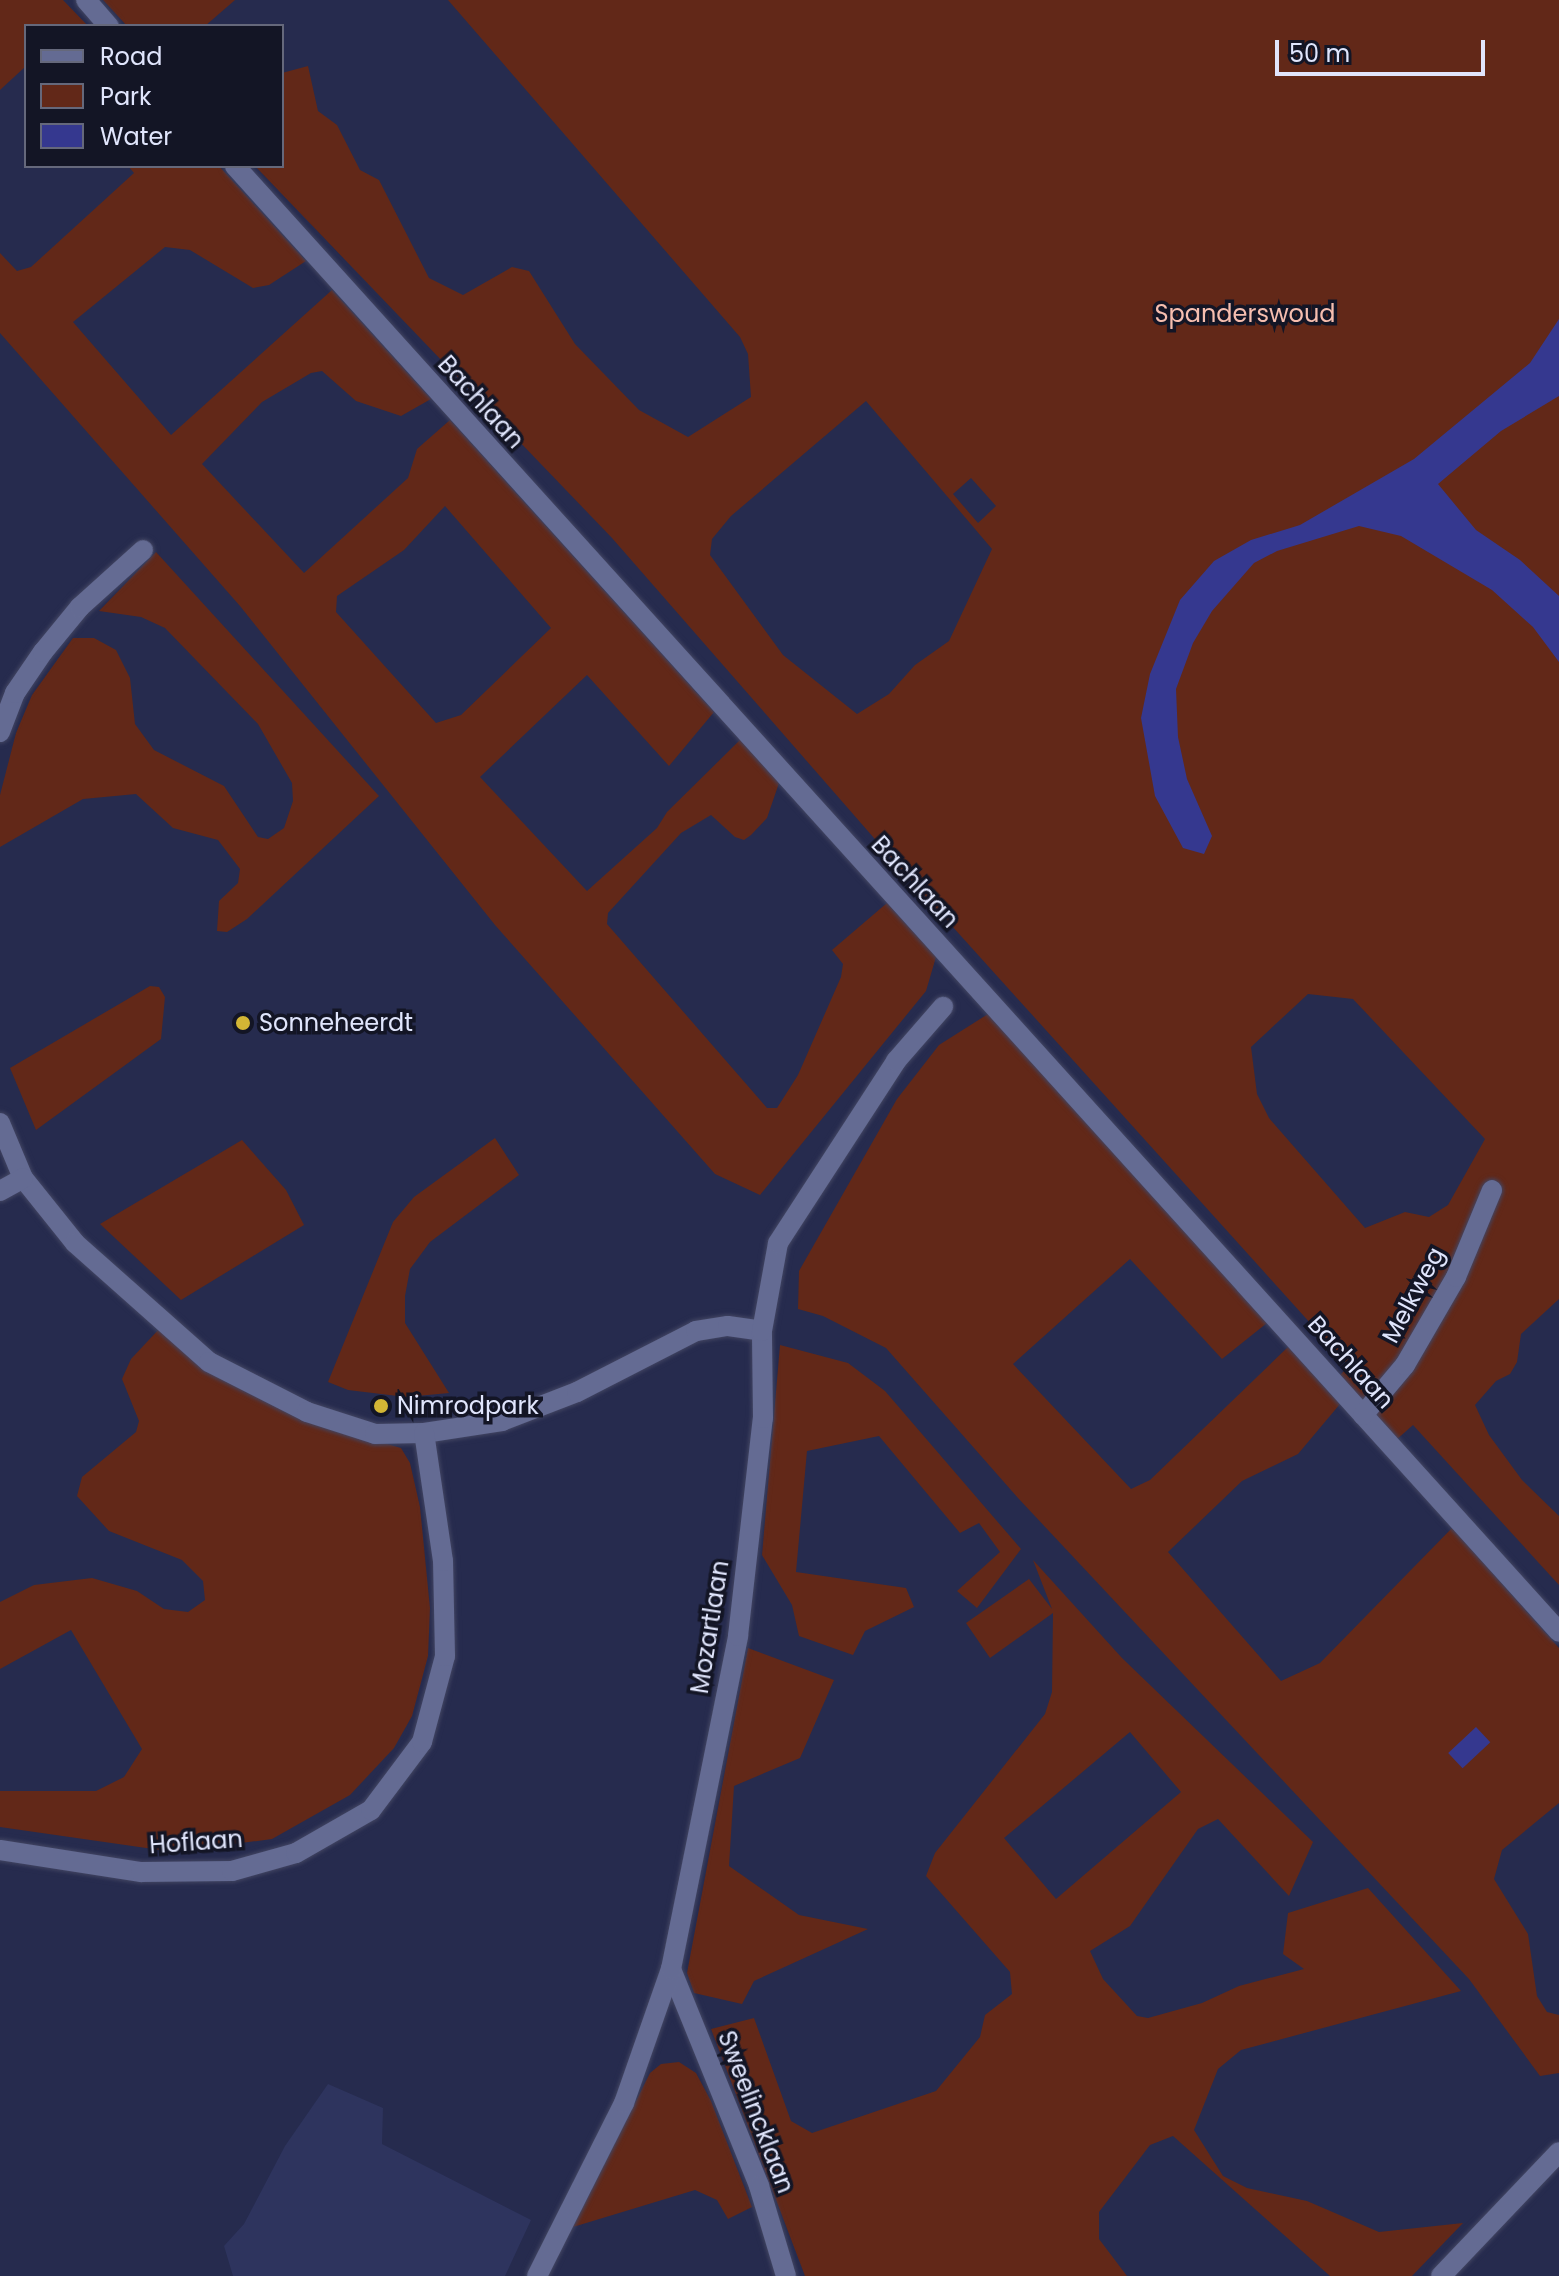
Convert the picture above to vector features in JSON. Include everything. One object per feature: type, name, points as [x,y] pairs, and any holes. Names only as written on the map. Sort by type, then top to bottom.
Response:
[{"type":"street","points":[[86,0],[107,24]]},
{"type":"street","name":"Bachlaan","points":[[237,168],[1559,1632]]},
{"type":"street","points":[[0,732],[15,693],[43,652],[80,607],[143,550]]},
{"type":"street","name":"Mozartlaan","points":[[537,2276],[624,2103],[671,1969],[738,1636],[763,1418],[762,1331],[778,1243],[896,1061],[943,1007]]},
{"type":"street","points":[[0,1123],[23,1178],[75,1243],[209,1362],[307,1412],[375,1434],[424,1433],[502,1421],[577,1392],[696,1331],[728,1326],[762,1331]]},
{"type":"street","points":[[0,1191],[23,1178]]},
{"type":"street","name":"Melkweg","points":[[1363,1415],[1405,1365],[1456,1277],[1492,1190]]},
{"type":"street","name":"Hoflaan","points":[[0,1850],[141,1872],[232,1871],[296,1853],[371,1810],[422,1742],[445,1656],[443,1561],[424,1433]]},
{"type":"street","name":"Sweelincklaan","points":[[671,1969],[759,2186],[786,2276]]},
{"type":"street","points":[[1441,2276],[1559,2152]]},
{"type":"shaded area","points":[[328,2084],[383,2108],[382,2144],[531,2220],[505,2276],[233,2276],[224,2246],[244,2224],[285,2146]]},
{"type":"green space","points":[[0,0],[63,0],[86,24],[24,24],[24,68],[0,90]]},
{"type":"green space","points":[[103,0],[235,0],[207,24],[125,24]]},
{"type":"green space","name":"Spanderswoud","points":[[448,0],[1559,0],[1559,1299],[1521,1334],[1517,1362],[1510,1374],[1496,1381],[1475,1405],[1489,1435],[1522,1480],[1559,1516],[1559,1585],[1413,1425],[1395,1441],[1337,1378],[1349,1366],[915,885],[612,538],[257,168],[284,168],[284,72],[308,66],[318,111],[337,125],[360,170],[379,180],[429,278],[463,295],[512,267],[529,271],[575,344],[639,410],[688,437],[751,397],[748,354],[740,337]],"holes":[[[866,401],[992,549],[949,641],[915,665],[889,694],[857,714],[783,655],[710,555],[712,539],[731,516]],[[971,478],[996,506],[978,523],[953,494]],[[1308,994],[1353,999],[1485,1139],[1448,1205],[1429,1217],[1405,1212],[1365,1228],[1269,1118],[1257,1094],[1251,1047]]]},
{"type":"green space","points":[[130,168],[221,168],[306,261],[269,285],[253,288],[190,250],[165,247],[73,322],[171,435],[332,290],[431,399],[401,416],[356,401],[322,371],[311,373],[262,402],[202,464],[304,573],[408,478],[417,449],[450,420],[714,712],[669,766],[587,675],[480,777],[587,891],[657,828],[667,812],[740,740],[779,783],[767,818],[744,840],[735,837],[711,815],[681,833],[608,913],[607,924],[767,1108],[777,1108],[798,1075],[841,977],[843,964],[832,950],[887,903],[936,957],[926,991],[760,1195],[715,1174],[495,925],[240,606],[0,333],[0,253],[17,271],[31,267],[134,173]],"holes":[[[445,506],[551,628],[461,715],[436,723],[336,612],[337,596],[404,550]]]},
{"type":"green space","points":[[156,552],[379,796],[247,919],[227,932],[217,931],[219,901],[238,883],[240,869],[218,840],[173,828],[136,794],[83,799],[0,847],[0,795],[16,733],[32,695],[73,638],[94,638],[116,650],[130,678],[135,724],[154,750],[224,786],[258,837],[268,839],[284,828],[293,801],[292,783],[258,724],[165,628],[141,617],[99,611]]},
{"type":"green space","points":[[150,986],[159,987],[165,997],[161,1039],[36,1130],[10,1068]]},
{"type":"green space","points":[[988,1014],[1267,1323],[1222,1359],[1130,1259],[1013,1364],[1131,1489],[1150,1480],[1288,1347],[1340,1404],[1298,1454],[1242,1481],[1168,1552],[1281,1681],[1320,1663],[1452,1528],[1559,1648],[1559,1803],[1502,1850],[1494,1879],[1528,1934],[1537,1996],[1547,2012],[1559,2015],[1559,2073],[1540,2076],[1469,1979],[1018,1498],[886,1348],[823,1316],[798,1309],[799,1271],[897,1099],[939,1045]]},
{"type":"green space","points":[[495,1138],[519,1175],[430,1242],[410,1269],[405,1296],[405,1323],[449,1393],[406,1397],[348,1390],[328,1382],[393,1222],[414,1197]]},
{"type":"green space","points":[[242,1140],[286,1190],[304,1225],[181,1300],[100,1224]]},
{"type":"green space","points":[[161,1327],[329,1427],[401,1448],[410,1463],[420,1507],[430,1608],[428,1656],[412,1716],[394,1748],[350,1795],[272,1839],[174,1852],[0,1827],[0,1791],[96,1791],[124,1777],[142,1749],[71,1630],[0,1669],[0,1602],[34,1585],[92,1578],[137,1591],[164,1609],[188,1612],[205,1600],[203,1581],[182,1560],[109,1531],[77,1496],[82,1477],[136,1432],[139,1421],[122,1379],[131,1359]]},
{"type":"green space","points":[[780,1345],[848,1363],[885,1391],[1021,1549],[977,1608],[957,1591],[1000,1552],[979,1523],[960,1533],[879,1436],[807,1451],[796,1572],[906,1588],[914,1607],[865,1631],[853,1655],[799,1636],[792,1605],[762,1555]]},
{"type":"green space","points":[[1033,1560],[1122,1658],[1313,1842],[1289,1896],[1218,1819],[1198,1829],[1130,1926],[1090,1951],[1103,1979],[1137,2016],[1148,2018],[1202,2003],[1239,1986],[1304,1969],[1283,1954],[1288,1913],[1368,1888],[1461,1991],[1241,2050],[1218,2069],[1194,2130],[1223,2176],[1247,2188],[1307,2201],[1379,2232],[1463,2223],[1412,2276],[1330,2276],[1173,2136],[1150,2145],[1099,2212],[1099,2239],[1127,2276],[805,2276],[711,2029],[754,2018],[791,2121],[812,2133],[936,2091],[980,2037],[985,2015],[1012,1994],[1010,1972],[926,1876],[935,1853],[1045,1714],[1052,1692],[1053,1613],[990,1658],[966,1623],[1029,1579],[1052,1609]],"holes":[[[1130,1732],[1181,1792],[1056,1899],[1004,1838]]]},
{"type":"green space","points":[[748,1648],[834,1680],[800,1758],[734,1786],[729,1866],[799,1915],[868,1929],[754,1981],[742,2004],[694,1993],[687,1973]]},
{"type":"green space","points":[[679,2062],[696,2073],[711,2101],[752,2207],[728,2219],[717,2200],[695,2190],[573,2227],[650,2073],[661,2064]]},
{"type":"water","points":[[1559,319],[1559,396],[1501,431],[1438,484],[1476,530],[1520,560],[1559,596],[1559,662],[1533,627],[1492,590],[1401,536],[1359,526],[1277,551],[1254,563],[1212,611],[1193,643],[1176,689],[1178,737],[1187,779],[1212,836],[1204,854],[1183,848],[1155,796],[1141,718],[1150,674],[1180,600],[1214,561],[1251,540],[1300,525],[1414,459],[1530,363]]},
{"type":"water","points":[[1476,1727],[1490,1742],[1463,1768],[1448,1753]]},
{"type":"place","name":"Sonneheerdt","points":[[243,1023]]},
{"type":"place","name":"Nimrodpark","points":[[381,1406]]}]
